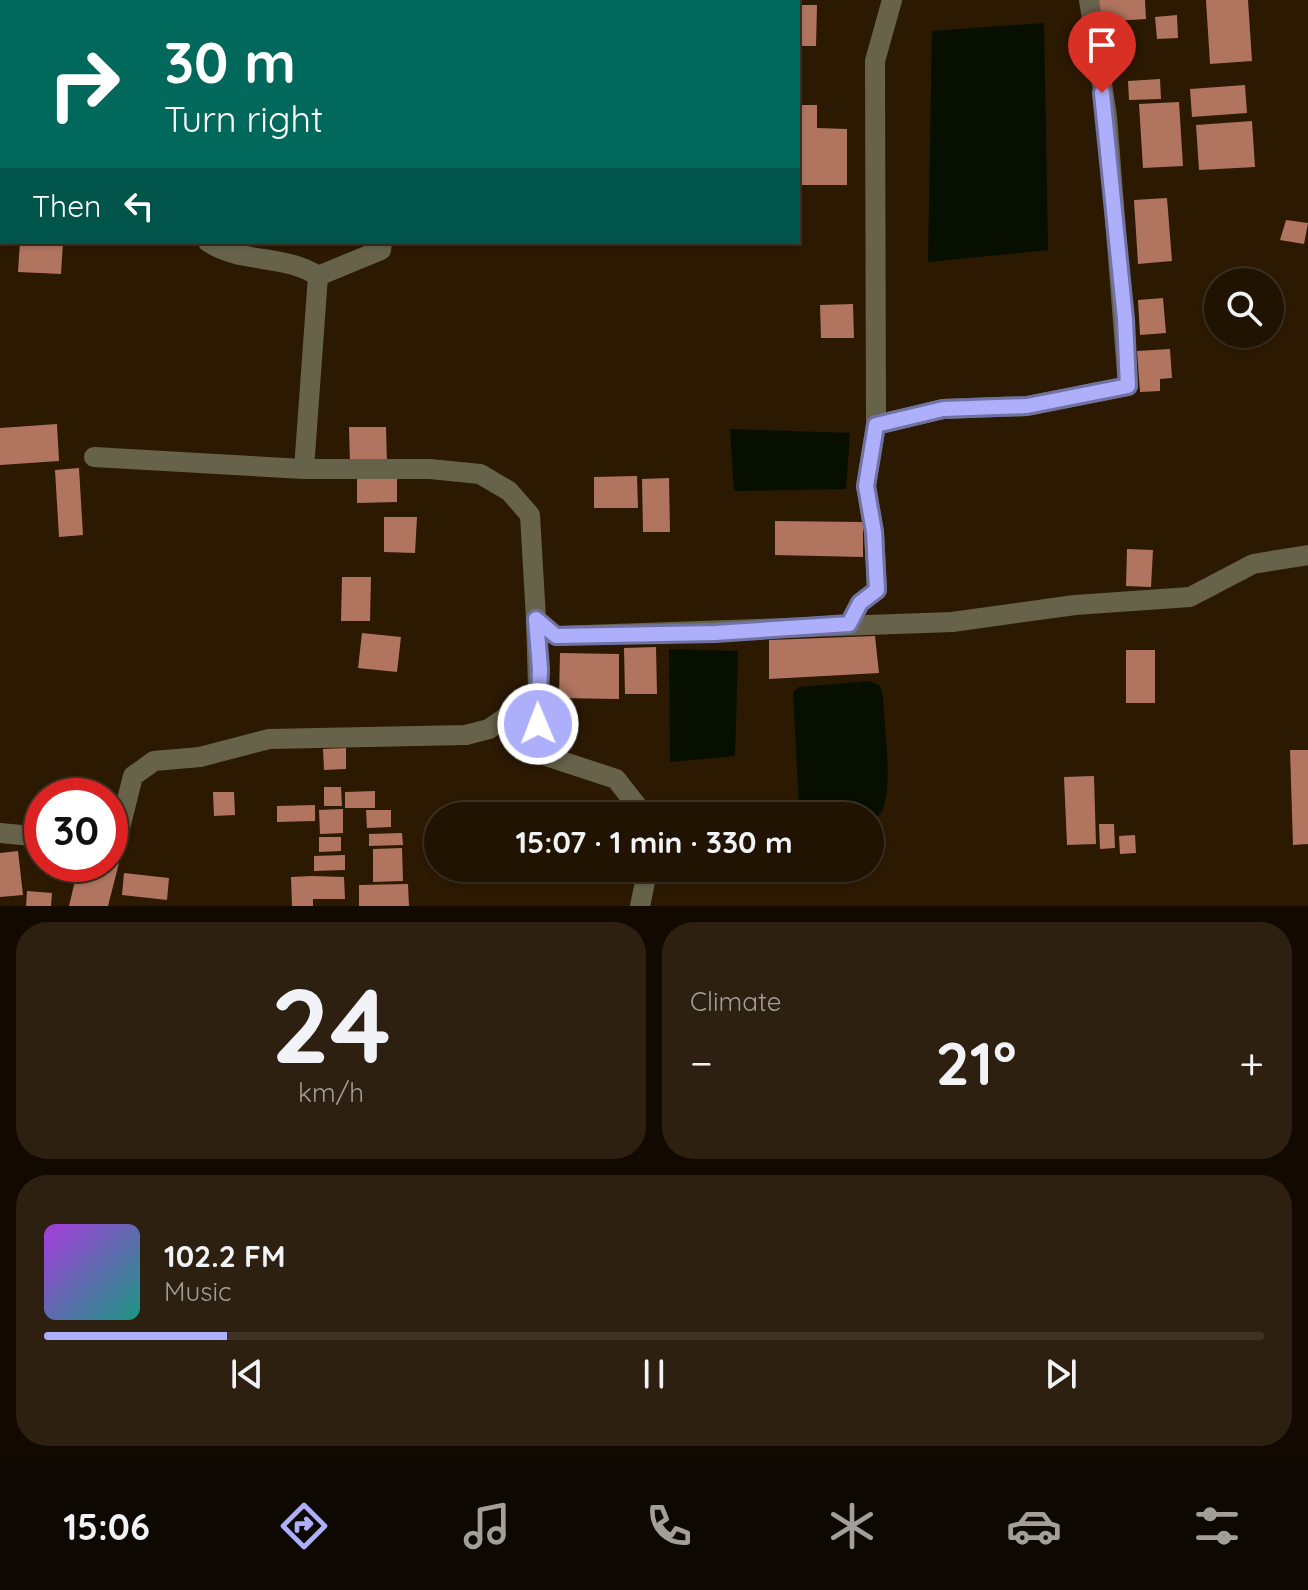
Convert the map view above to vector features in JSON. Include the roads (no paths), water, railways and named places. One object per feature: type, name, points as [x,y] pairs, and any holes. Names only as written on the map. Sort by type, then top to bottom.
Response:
[{"type":"street","points":[[849,624],[860,603],[877,590],[874,532],[866,486],[876,425],[875,61],[892,0]]},
{"type":"street","points":[[876,425],[943,409],[1027,406],[1128,386],[1107,116],[1089,0]]},
{"type":"street","points":[[211,244],[220,251],[304,267],[318,276]]},
{"type":"street","points":[[318,276],[381,250],[382,244]]},
{"type":"street","points":[[304,469],[318,276]]},
{"type":"street","points":[[94,457],[304,469],[430,469],[480,474],[509,491],[530,515],[540,669],[537,695],[540,754],[616,779],[634,802]]},
{"type":"street","points":[[536,619],[556,636],[715,633],[849,624],[952,622],[1075,605],[1190,597],[1253,564],[1308,555]]},
{"type":"street","points":[[128,796],[133,776],[154,761],[200,757],[269,739],[466,735],[489,729],[537,695]]},
{"type":"street","points":[[0,833],[24,835]]},
{"type":"street","points":[[640,906],[645,882]]}]
